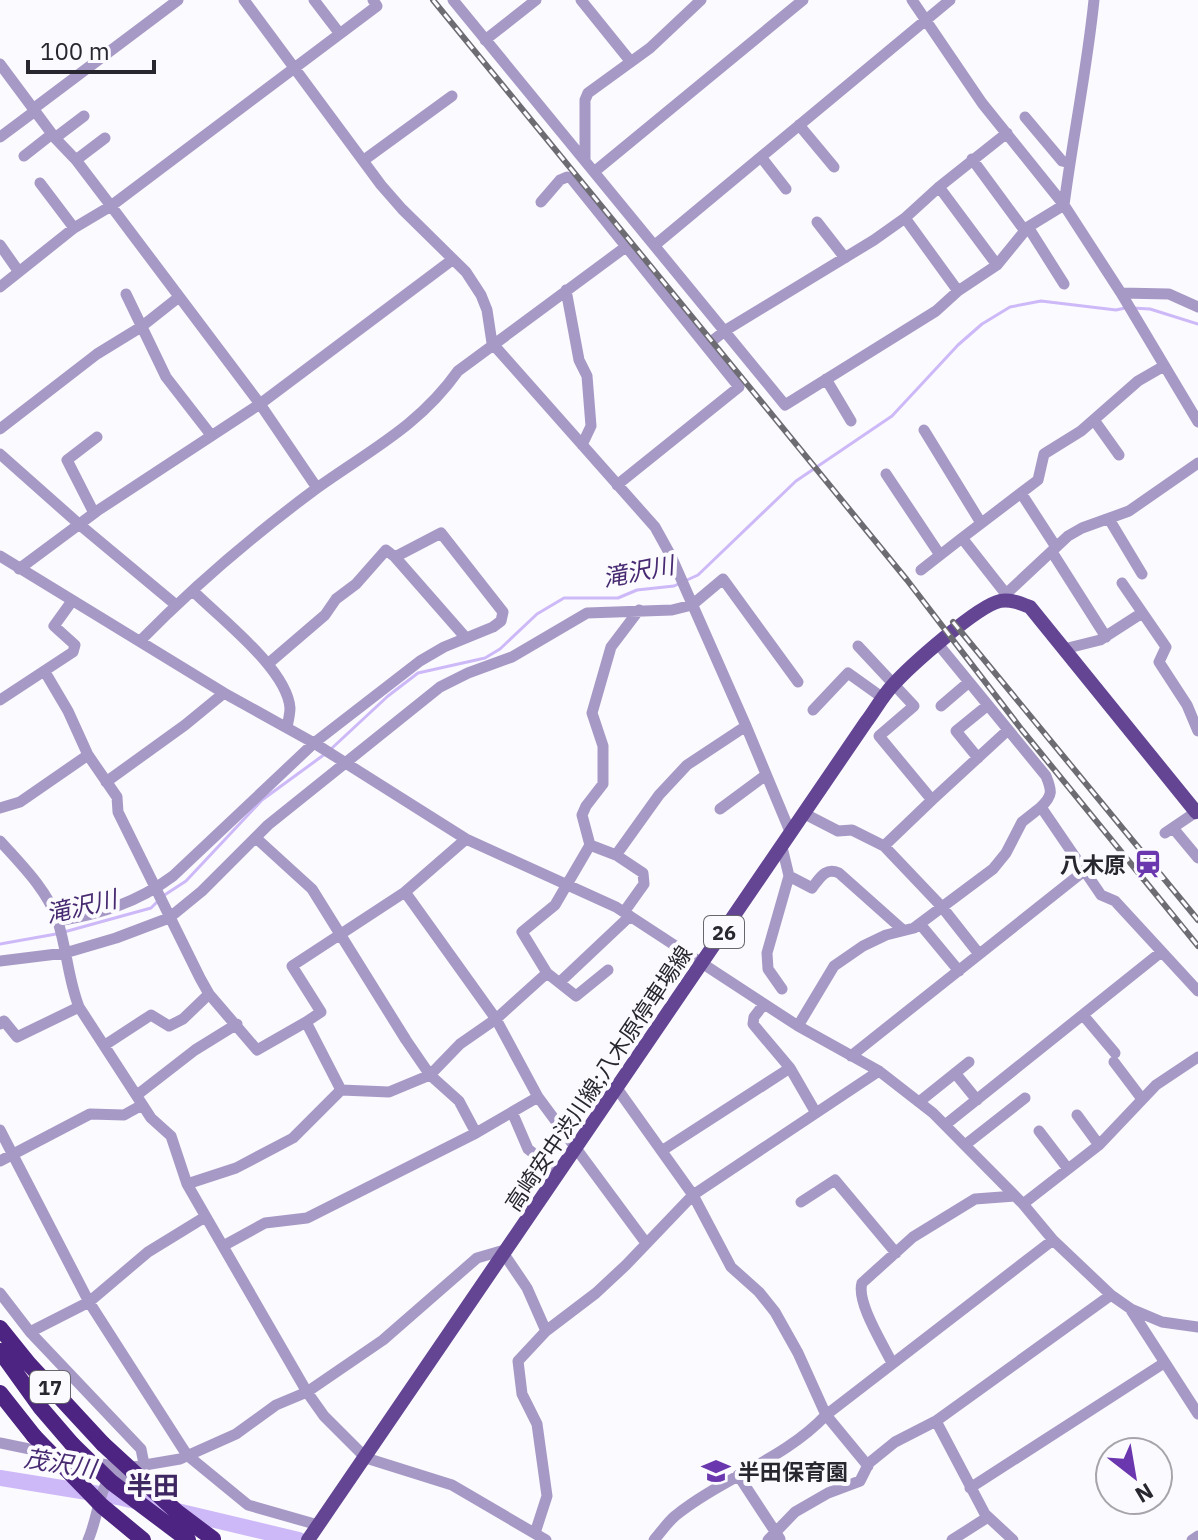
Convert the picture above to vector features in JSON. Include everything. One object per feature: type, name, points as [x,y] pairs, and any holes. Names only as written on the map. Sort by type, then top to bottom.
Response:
[{"type":"highway","name":"17","points":[[0,1328],[103,1444],[177,1512],[214,1540]]},
{"type":"highway","name":"17","points":[[0,1351],[41,1408],[72,1444],[111,1482],[188,1540]]},
{"type":"highway","name":"17","points":[[0,1393],[34,1436],[102,1506],[143,1540]]},
{"type":"main road","name":"高崎安中渋川線;八木原停車場線","points":[[313,1533],[883,698],[938,644],[987,605],[1006,597]]},
{"type":"main road","points":[[1006,597],[1030,607],[1197,812]]},
{"type":"street","points":[[0,137],[178,0]]},
{"type":"street","points":[[244,0],[402,209],[466,272],[487,310],[492,343],[662,538],[791,834]]},
{"type":"street","points":[[314,0],[340,34]]},
{"type":"street","points":[[0,287],[74,228],[111,206],[377,6],[373,0]]},
{"type":"street","points":[[453,0],[785,405],[936,311],[958,291],[997,265],[1027,229],[1064,205],[1087,65],[1094,0]]},
{"type":"street","points":[[485,40],[536,0]]},
{"type":"street","points":[[581,0],[631,62]]},
{"type":"street","points":[[585,160],[585,100],[588,93],[650,48],[701,0]]},
{"type":"street","points":[[594,172],[803,0]]},
{"type":"street","points":[[912,0],[982,103],[1064,205],[1198,422]]},
{"type":"street","points":[[655,245],[950,0]]},
{"type":"street","points":[[0,64],[260,404],[317,488]]},
{"type":"street","points":[[364,160],[452,96]]},
{"type":"street","points":[[24,156],[84,116]]},
{"type":"street","points":[[1025,117],[1062,161],[1070,163]]},
{"type":"street","points":[[799,125],[834,167]]},
{"type":"street","points":[[707,345],[905,218],[972,159],[1007,133]]},
{"type":"street","points":[[76,160],[105,138]]},
{"type":"street","points":[[761,157],[786,189]]},
{"type":"street","points":[[972,159],[1027,229],[1064,284]]},
{"type":"street","points":[[541,202],[560,180],[571,178],[739,387],[617,485]]},
{"type":"street","points":[[40,183],[74,228]]},
{"type":"street","points":[[939,187],[997,265]]},
{"type":"street","points":[[905,218],[958,291]]},
{"type":"street","points":[[817,222],[845,258]]},
{"type":"street","points":[[0,245],[19,272]]},
{"type":"street","points":[[140,641],[176,605],[317,488],[413,422],[439,398],[458,371],[492,343],[627,246]]},
{"type":"street","points":[[19,569],[94,513],[260,404],[452,260]]},
{"type":"street","points":[[566,290],[579,360],[587,376],[591,426],[582,445]]},
{"type":"street","points":[[1121,293],[1169,294],[1198,307]]},
{"type":"street","points":[[126,294],[166,377],[211,435]]},
{"type":"street","points":[[0,429],[97,354],[141,327],[179,297]]},
{"type":"street","points":[[921,570],[1040,476],[1044,454],[1094,420],[1138,381],[1164,366]]},
{"type":"street","points":[[826,379],[851,421]]},
{"type":"street","points":[[1094,420],[1119,455]]},
{"type":"street","points":[[924,430],[981,523]]},
{"type":"street","points":[[94,513],[67,460],[97,437]]},
{"type":"street","points":[[0,454],[176,605]]},
{"type":"street","points":[[962,538],[1006,597],[1054,549],[1082,528],[1129,511],[1198,463]]},
{"type":"street","points":[[886,474],[940,555]]},
{"type":"street","points":[[1021,493],[1106,637]]},
{"type":"street","points":[[1109,519],[1142,574]]},
{"type":"street","points":[[59,924],[118,907],[158,889],[314,743],[420,661],[501,621],[503,612],[441,533],[395,557]]},
{"type":"street","points":[[269,663],[325,615],[336,599],[356,584],[386,550],[466,638]]},
{"type":"street","points":[[0,556],[224,693],[314,743],[466,839],[569,883],[627,914],[798,1026],[879,1071],[945,1125],[1019,1200],[1053,1240],[1111,1295],[1131,1309],[1162,1322],[1198,1327]]},
{"type":"street","points":[[0,961],[116,938],[169,918],[268,825],[440,687],[512,657],[587,613],[672,610],[692,605],[723,579],[798,682]]},
{"type":"street","points":[[1122,583],[1166,647],[1159,662],[1187,705],[1198,731]]},
{"type":"street","points":[[193,591],[269,663],[287,698],[290,709],[287,727]]},
{"type":"street","points":[[0,700],[73,652],[75,645],[54,626],[72,601]]},
{"type":"street","points":[[608,970],[576,996],[547,973],[522,932],[555,905],[590,845],[582,815],[603,784],[603,746],[592,713],[611,647],[639,610]]},
{"type":"street","points":[[1064,649],[1106,637],[1142,613]]},
{"type":"street","points":[[798,1026],[834,966],[863,946],[914,928],[993,869],[1006,853],[1022,822],[1051,796],[1046,776],[938,644]]},
{"type":"street","points":[[858,646],[914,706],[879,736],[932,800]]},
{"type":"street","points":[[45,672],[72,718],[88,755],[117,797],[118,812],[209,994],[257,1050],[321,1012],[292,966],[405,892],[466,839]]},
{"type":"street","points":[[813,710],[848,673],[883,698]]},
{"type":"street","points":[[941,706],[969,682]]},
{"type":"street","points":[[106,782],[224,693]]},
{"type":"street","points":[[978,758],[956,731],[988,705]]},
{"type":"street","points":[[616,855],[659,795],[687,765],[746,726]]},
{"type":"street","points":[[884,846],[1008,730]]},
{"type":"street","points":[[0,808],[20,802],[88,755]]},
{"type":"street","points":[[720,809],[766,775]]},
{"type":"street","points":[[1041,807],[1101,895],[1115,901],[1198,991]]},
{"type":"street","points":[[1197,812],[1169,830],[1198,858]]},
{"type":"street","points":[[805,814],[838,831],[852,830],[884,846],[942,907],[979,954]]},
{"type":"street","points":[[256,838],[312,889],[430,1075],[459,1101],[476,1133]]},
{"type":"street","points":[[0,841],[48,900],[59,924],[72,990],[79,1007],[151,1118],[171,1136],[187,1184],[205,1217],[324,1416],[366,1458],[452,1485],[546,1540]]},
{"type":"street","points":[[560,982],[627,914],[644,884],[643,873],[616,855],[590,845]]},
{"type":"street","points":[[782,847],[789,876],[767,953],[768,969],[782,989]]},
{"type":"street","points":[[789,876],[812,888],[825,872],[833,870],[903,930]]},
{"type":"street","points":[[851,1056],[1084,871]]},
{"type":"street","points":[[405,892],[496,1019],[538,1097],[646,1243]]},
{"type":"street","points":[[920,924],[959,971]]},
{"type":"street","points":[[945,1125],[1160,953]]},
{"type":"street","points":[[187,1184],[236,1168],[293,1138],[341,1090],[389,1092],[430,1075],[460,1044],[496,1019],[547,973]]},
{"type":"street","points":[[105,1045],[151,1015],[169,1026],[183,1019],[209,994]]},
{"type":"street","points":[[764,1004],[754,1017],[753,1024],[790,1068],[816,1113]]},
{"type":"street","points":[[0,1024],[4,1021],[17,1037],[79,1007]]},
{"type":"street","points":[[1083,1015],[1142,1099]]},
{"type":"street","points":[[306,1022],[341,1090]]},
{"type":"street","points":[[0,1161],[90,1114],[124,1115],[195,1050],[237,1024]]},
{"type":"street","points":[[892,1363],[867,1313],[860,1291],[862,1283],[913,1237],[975,1199],[1019,1200],[1068,1169],[1099,1145],[1156,1085],[1198,1057]]},
{"type":"street","points":[[919,1102],[969,1062]]},
{"type":"street","points":[[663,1150],[790,1068]]},
{"type":"street","points":[[535,1533],[547,1496],[537,1424],[522,1394],[518,1361],[546,1331],[596,1293],[693,1195],[879,1071]]},
{"type":"street","points":[[955,1073],[977,1100]]},
{"type":"street","points":[[616,1087],[693,1195],[731,1267],[759,1292],[775,1312],[798,1353],[826,1415],[868,1466]]},
{"type":"street","points":[[223,1246],[265,1223],[307,1218],[476,1133],[538,1097]]},
{"type":"street","points":[[965,1145],[1025,1098]]},
{"type":"street","points":[[512,1112],[528,1149],[558,1173]]},
{"type":"street","points":[[1077,1115],[1099,1145]]},
{"type":"street","points":[[0,1130],[89,1302],[187,1455],[248,1505],[313,1533]]},
{"type":"street","points":[[1039,1131],[1068,1169]]},
{"type":"street","points":[[801,1202],[835,1180],[896,1253]]},
{"type":"street","points":[[30,1332],[89,1302],[148,1252],[205,1217]]},
{"type":"street","points":[[654,1540],[674,1518],[738,1475],[809,1434],[826,1415],[1053,1240]]},
{"type":"street","points":[[0,1443],[107,1465],[133,1467],[187,1455],[236,1434],[276,1405],[307,1392],[383,1340],[477,1258],[491,1252],[501,1251],[504,1254],[527,1288],[546,1331]]},
{"type":"street","points":[[0,1293],[30,1332],[141,1449],[144,1464],[141,1475],[135,1479],[118,1475],[110,1477],[105,1484],[96,1522],[88,1540]]},
{"type":"street","points":[[738,1475],[774,1538],[795,1512],[828,1493],[860,1481],[868,1466],[895,1442],[936,1421],[1111,1295]]},
{"type":"street","points":[[1131,1309],[1198,1414]]},
{"type":"street","points":[[970,1488],[1164,1363]]},
{"type":"street","points":[[936,1421],[988,1517],[1013,1540]]},
{"type":"street","points":[[952,1540],[988,1517]]},
{"type":"street","points":[[1192,1540],[1198,1536]]},
{"type":"waterway","name":"滝沢川","points":[[331,749],[388,696],[418,673],[485,658],[500,649],[537,614],[564,598],[618,598],[637,590],[674,586],[698,575],[796,481],[892,416],[958,345],[982,324],[1010,307],[1041,301],[1116,310],[1125,308]]},
{"type":"waterway","name":"滝沢川","points":[[1132,308],[1150,309],[1198,324]]},
{"type":"waterway","name":"滝沢川","points":[[163,896],[186,881],[262,800],[325,754]]},
{"type":"waterway","name":"滝沢川","points":[[64,932],[151,908],[158,901]]},
{"type":"waterway","name":"滝沢川","points":[[0,944],[56,934]]},
{"type":"waterway","name":"茂沢川","points":[[0,1478],[118,1497],[299,1540]]},
{"type":"railway","points":[[433,0],[907,580],[1022,730],[1198,946]]},
{"type":"railway","points":[[953,622],[1198,920]]},
{"type":"place","name":"八木原","points":[[1148,864]]},
{"type":"place","name":"半田保育園","points":[[716,1471]]},
{"type":"district","name":"半田","points":[[153,1485]]}]
